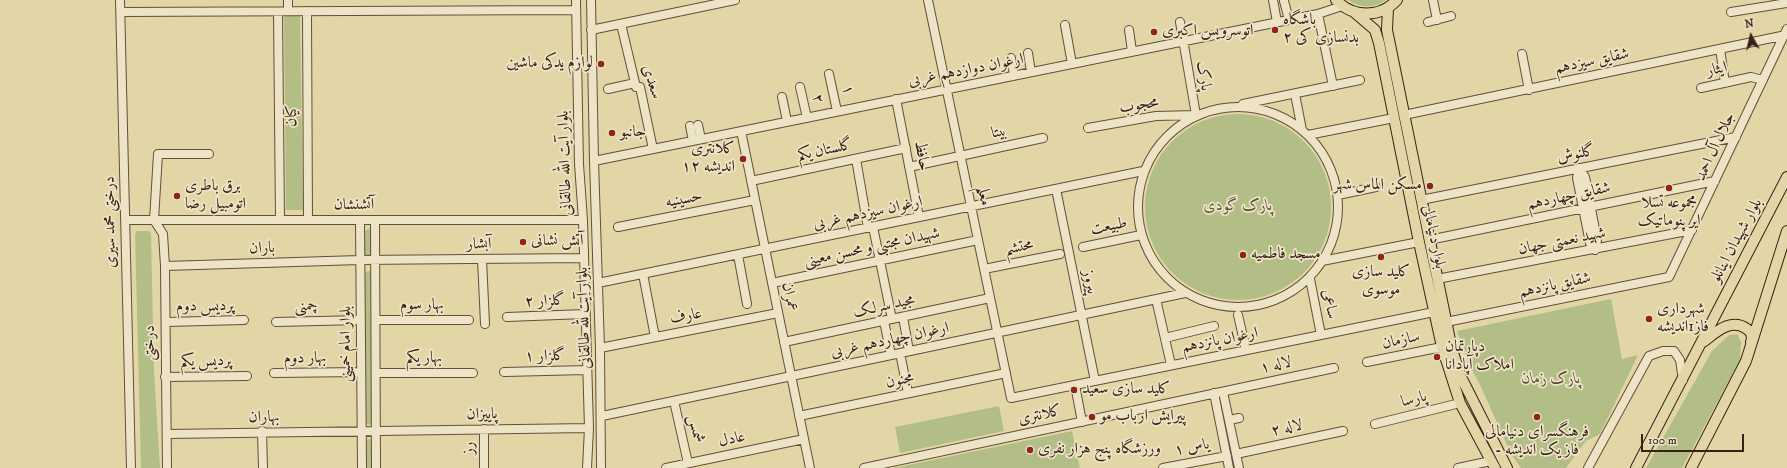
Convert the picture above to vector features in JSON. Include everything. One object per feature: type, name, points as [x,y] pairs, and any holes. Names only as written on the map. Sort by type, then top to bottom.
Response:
[{"type":"main road","points":[[1339,3],[1354,12],[1368,14],[1388,8],[1397,0]]},
{"type":"main road","name":"بلوار دنیامالی","points":[[1388,8],[1387,30],[1418,242],[1442,347],[1460,403],[1493,465]]},
{"type":"main road","name":"بلوار دنیامالی","points":[[1354,12],[1375,30],[1421,200],[1446,322],[1461,377],[1507,468]]},
{"type":"main road","name":"بلوار شهیدان اینانلو","points":[[1636,468],[1787,177]]},
{"type":"main road","points":[[1691,468],[1746,361],[1787,231]]},
{"type":"main road","points":[[1700,345],[1719,329],[1728,325],[1741,326],[1751,333],[1753,338],[1746,361]]},
{"type":"street","name":"درختی محمد سیری","points":[[120,0],[131,468]]},
{"type":"street","points":[[288,0],[288,12]]},
{"type":"street","name":"بلوار آیت الله طالقانی","points":[[576,0],[579,164],[583,220],[589,428],[587,468]]},
{"type":"street","name":"بلوار آیت لله طالقانی","points":[[591,0],[594,161],[602,416],[601,468]]},
{"type":"street","points":[[591,30],[735,0]]},
{"type":"street","name":"معلم","points":[[928,0],[1011,398]]},
{"type":"street","points":[[1273,0],[1277,22]]},
{"type":"street","points":[[1433,0],[1437,20]]},
{"type":"street","points":[[1284,1],[1289,20]]},
{"type":"street","name":"ارغوان دوازدهم غربی","points":[[594,161],[1318,14],[1339,3]]},
{"type":"street","points":[[1731,12],[1787,3]]},
{"type":"street","points":[[120,12],[576,10]]},
{"type":"street","name":"کیان","points":[[307,11],[308,220]]},
{"type":"street","name":"کیان","points":[[278,12],[280,220]]},
{"type":"street","points":[[1318,14],[1333,86]]},
{"type":"street","points":[[1428,22],[1451,16]]},
{"type":"street","name":"پارک","points":[[1180,22],[1196,116]]},
{"type":"street","name":"سعدی","points":[[621,24],[636,88],[640,86],[653,149]]},
{"type":"street","points":[[1065,25],[1072,64]]},
{"type":"street","points":[[1129,30],[1132,52]]},
{"type":"street","name":"شقایق سیزدهم","points":[[1305,132],[1399,117],[1720,49],[1786,33]]},
{"type":"street","name":"جلال آل احمد","points":[[1669,277],[1786,33]]},
{"type":"street","points":[[1720,49],[1724,83]]},
{"type":"street","points":[[1028,53],[1031,72]]},
{"type":"street","points":[[1522,54],[1529,90]]},
{"type":"street","points":[[1011,58],[1014,75]]},
{"type":"street","name":"۱","points":[[829,74],[837,111]]},
{"type":"street","name":"ایثار","points":[[1701,88],[1751,77],[1763,80]]},
{"type":"street","points":[[1232,106],[1251,107],[1270,111],[1287,119],[1305,132],[1320,148],[1328,162],[1338,194],[1336,229],[1329,249],[1310,279],[1282,297],[1253,306],[1219,306],[1201,301],[1185,293],[1170,282],[1158,268],[1148,252],[1141,235],[1137,219],[1139,187],[1143,171],[1152,154],[1164,138],[1179,125],[1196,116],[1214,109],[1360,80]]},
{"type":"street","points":[[608,89],[635,83]]},
{"type":"street","name":"۲","points":[[800,87],[807,118]]},
{"type":"street","points":[[1295,94],[1305,132]]},
{"type":"street","points":[[782,97],[787,121]]},
{"type":"street","name":"حافظ","points":[[896,99],[919,217]]},
{"type":"street","name":"محجوب","points":[[1088,128],[1156,116],[1196,116]]},
{"type":"street","points":[[694,126],[697,140]]},
{"type":"street","name":"عمران","points":[[741,131],[810,468]]},
{"type":"street","name":"گلنوش","points":[[1421,200],[1736,137]]},
{"type":"street","name":"بیتا","points":[[909,167],[1043,138]]},
{"type":"street","name":"گلستان یکم","points":[[751,181],[906,148]]},
{"type":"street","points":[[154,220],[158,154],[210,154]]},
{"type":"street","points":[[856,159],[879,261],[888,320],[891,355]]},
{"type":"street","points":[[1579,168],[1577,178],[1587,208],[1590,243],[1595,250]]},
{"type":"street","name":"ارغوان سیزدهم غربی","points":[[598,283],[1143,171]]},
{"type":"street","name":"شقایق چهاردهم","points":[[1429,240],[1715,181]]},
{"type":"street","points":[[1338,194],[1376,187]]},
{"type":"street","name":"پیروز","points":[[1056,189],[1095,381]]},
{"type":"street","name":"حسینیه","points":[[618,227],[755,200]]},
{"type":"street","name":"آتشنشان","points":[[124,220],[583,220]]},
{"type":"street","name":"درختی","points":[[154,220],[162,234],[165,266],[167,468]]},
{"type":"street","name":"بلوار امام خمینی","points":[[360,220],[362,468]]},
{"type":"street","name":"بلوار امام خمینی","points":[[375,220],[376,468]]},
{"type":"street","name":"شهید نعمتی جهان","points":[[1437,279],[1595,250],[1692,230]]},
{"type":"street","name":"طبیعت","points":[[1083,247],[1141,235]]},
{"type":"street","name":"شهیدان مجتبی و محسن معینی","points":[[772,283],[978,240]]},
{"type":"street","points":[[1322,261],[1418,242]]},
{"type":"street","points":[[583,244],[597,243]]},
{"type":"street","name":"محتشم","points":[[984,269],[1060,254]]},
{"type":"street","points":[[738,255],[747,304]]},
{"type":"street","name":"آبشار","points":[[360,260],[583,258]]},
{"type":"street","points":[[482,259],[485,324]]},
{"type":"street","name":"باران","points":[[165,266],[360,260]]},
{"type":"street","points":[[643,274],[655,337]]},
{"type":"street","name":"شقایق پانزدهم","points":[[1446,322],[1669,277]]},
{"type":"street","name":"ساعی","points":[[1310,279],[1321,335]]},
{"type":"street","name":"ارغوان چهاردهم غربی","points":[[602,416],[1185,293]]},
{"type":"street","name":"مجید سرلک","points":[[784,342],[990,298]]},
{"type":"street","points":[[1156,299],[1171,366]]},
{"type":"street","name":"ارغوان پانزدهم","points":[[1011,398],[1434,312]]},
{"type":"street","name":"عارف","points":[[600,348],[778,313]]},
{"type":"street","name":"گلزار ۲","points":[[507,318],[586,314]]},
{"type":"street","points":[[1238,315],[1246,350]]},
{"type":"street","points":[[903,317],[909,351]]},
{"type":"street","name":"پردیس دوم","points":[[166,322],[244,320]]},
{"type":"street","name":"چمنی","points":[[276,322],[361,320]]},
{"type":"street","name":"بهار سوم","points":[[376,320],[469,320]]},
{"type":"street","points":[[1165,338],[1214,326]]},
{"type":"street","name":"سازمان","points":[[1367,362],[1442,347]]},
{"type":"street","points":[[1588,468],[1649,356],[1663,351],[1674,351],[1680,360],[1683,380]]},
{"type":"street","points":[[900,353],[908,393]]},
{"type":"street","name":"لاله ۱","points":[[1223,392],[1334,368]]},
{"type":"street","name":"گلزار ۱","points":[[504,372],[587,370]]},
{"type":"street","name":"بهار دوم","points":[[274,374],[361,372]]},
{"type":"street","name":"بهار یکم","points":[[376,373],[473,373]]},
{"type":"street","name":"مجنون","points":[[799,416],[1006,373]]},
{"type":"street","name":"پردیس یکم","points":[[165,377],[247,376]]},
{"type":"street","points":[[1075,385],[1082,422]]},
{"type":"street","points":[[1223,392],[1239,468]]},
{"type":"street","name":"کلانتری","points":[[864,468],[1223,392]]},
{"type":"street","points":[[1214,393],[1230,468]]},
{"type":"street","name":"شمس","points":[[674,401],[688,464]]},
{"type":"street","name":"پارسا","points":[[1375,424],[1460,403]]},
{"type":"street","points":[[1229,420],[1239,418]]},
{"type":"street","name":"پاییزان","points":[[362,430],[589,428]]},
{"type":"street","name":"رز","points":[[484,429],[484,468]]},
{"type":"street","name":"بهاران","points":[[166,434],[362,430]]},
{"type":"street","points":[[262,431],[263,468]]},
{"type":"street","name":"لاله ۲","points":[[1236,454],[1344,431]]},
{"type":"street","name":"عادل","points":[[666,468],[804,439]]},
{"type":"street","name":"یاس ۱","points":[[1163,468],[1227,456]]},
{"type":"street","points":[[1458,468],[1493,465]]},
{"type":"green space","points":[[1348,0],[1386,0],[1377,5],[1362,6]]},
{"type":"green space","points":[[284,14],[300,14],[303,210],[286,210]]},
{"type":"green space","name":"پارک گودی","points":[[1238,114],[1265,118],[1282,125],[1297,135],[1310,148],[1320,163],[1327,180],[1331,207],[1327,234],[1320,251],[1310,266],[1297,279],[1282,289],[1265,296],[1238,300],[1211,296],[1194,289],[1179,279],[1166,266],[1156,251],[1149,234],[1145,207],[1149,180],[1156,163],[1166,148],[1179,135],[1194,125],[1211,118]]},
{"type":"green space","points":[[368,229],[372,231],[372,254],[370,256],[366,256],[364,253],[364,232]]},
{"type":"green space","points":[[137,231],[149,231],[151,234],[154,372],[160,468],[141,468],[135,234]]},
{"type":"green space","points":[[368,271],[372,272],[373,423],[369,425],[365,422],[364,273]]},
{"type":"green space","name":"پارک زمان","points":[[1611,299],[1622,359],[1638,355],[1600,434],[1586,441],[1566,468],[1521,468],[1511,454],[1471,368],[1457,331]]},
{"type":"green space","points":[[1737,334],[1741,342],[1740,360],[1682,468],[1646,468],[1712,351],[1729,335]]},
{"type":"green space","points":[[999,406],[1004,431],[900,453],[895,427]]},
{"type":"green space","name":"ورزشگاه پنج هزار نفری","points":[[1072,431],[1080,468],[894,468]]},
{"type":"green space","points":[[369,439],[373,442],[373,468],[366,468],[366,441]]},
{"type":"place","name":"باشگاه بدنسازی کی ۲","points":[[1275,30]]},
{"type":"place","name":"اتوسرویس اکبری","points":[[1154,32]]},
{"type":"place","name":"لوازم یدکی ماشین","points":[[601,64]]},
{"type":"place","name":"جانبو","points":[[612,133]]},
{"type":"place","name":"کلانتری ۱۲ اندیشه","points":[[743,159]]},
{"type":"place","name":"مسکن الماس شهر","points":[[1430,186]]},
{"type":"place","name":"مجموعه تسلا ایر پنوماتیک","points":[[1669,188]]},
{"type":"place","name":"برق باطری اتومبیل رضا","points":[[177,196]]},
{"type":"place","name":"آتش نشانی","points":[[523,242]]},
{"type":"place","name":"مسجد فاطمیه","points":[[1243,255]]},
{"type":"place","name":"کلید سازی موسوی","points":[[1381,257]]},
{"type":"place","name":"شهرداری فاز1اندیشه","points":[[1649,319]]},
{"type":"place","name":"دپارتمان املاک آپادانا","points":[[1437,357]]},
{"type":"place","name":"کلید سازی سعید","points":[[1074,390]]},
{"type":"place","name":"پیرایش ارباب مو","points":[[1092,417]]},
{"type":"place","name":"فرهنگسرای دنیامالی - فاز یک اندیشه","points":[[1537,417]]},
{"type":"place","name":"ورزشگاه پنج هزار نفری","points":[[1030,450]]}]
